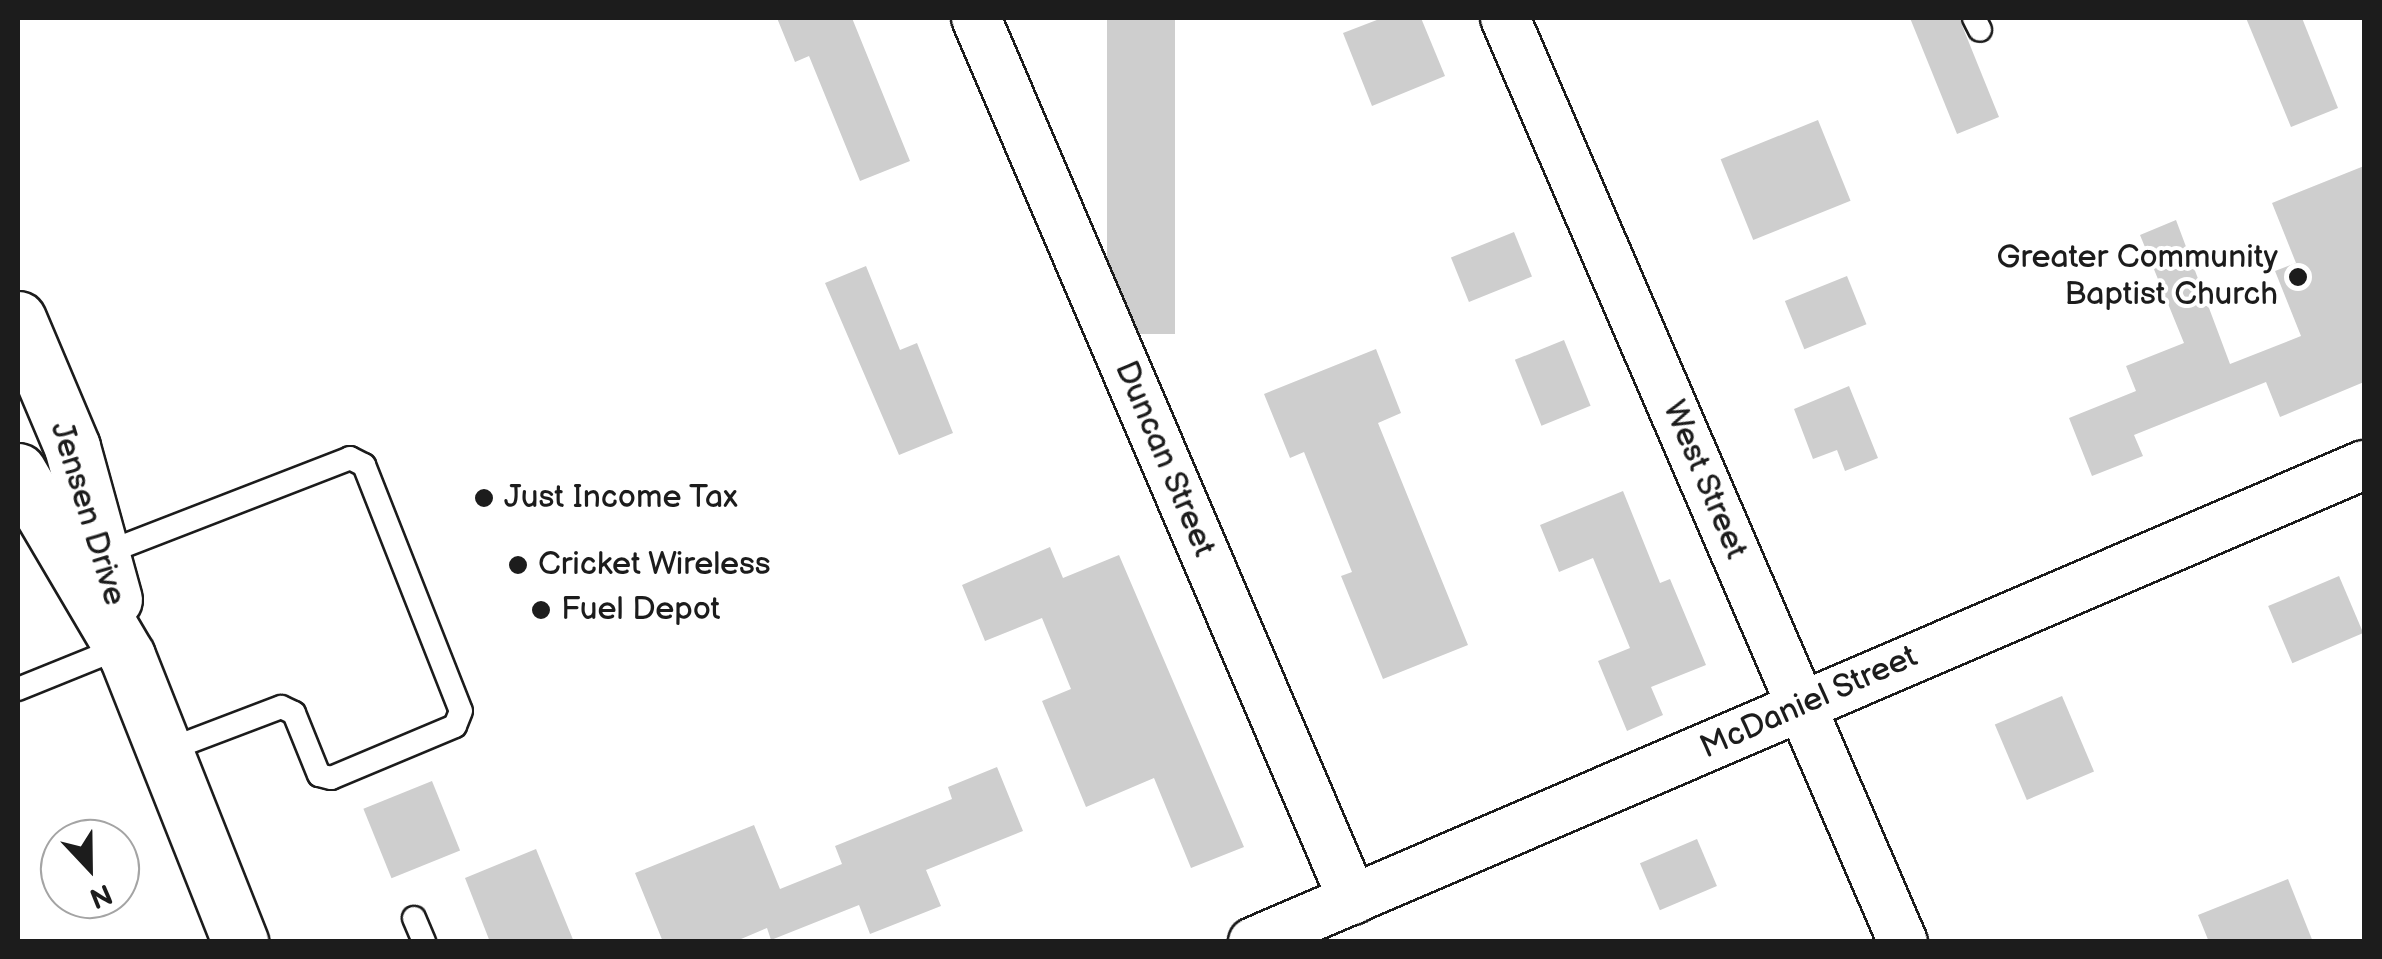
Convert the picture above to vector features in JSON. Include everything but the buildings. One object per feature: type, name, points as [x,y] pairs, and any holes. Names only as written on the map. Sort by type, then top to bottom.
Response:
[{"type":"main road","name":"Jensen Drive","points":[[23,348],[72,447],[103,554],[125,651],[240,942]]},
{"type":"main road","name":"Jensen Drive","points":[[24,494],[125,651]]},
{"type":"street","name":"Duncan Street","points":[[976,18],[1352,900]]},
{"type":"street","name":"West Street","points":[[1505,18],[1904,942]]},
{"type":"street","name":"McDaniel Street","points":[[1253,942],[2364,465]]},
{"type":"lane","points":[[103,554],[350,458],[364,465],[461,712],[455,726],[330,778],[318,775],[294,713],[281,707],[165,751]]},
{"type":"lane","points":[[18,689],[125,651]]},
{"type":"lane","points":[[414,918],[424,942]]},
{"type":"place","name":"Greater Community Baptist Church","points":[[2298,277]]},
{"type":"place","name":"Just Income Tax","points":[[484,498]]},
{"type":"place","name":"Cricket Wireless","points":[[518,565]]},
{"type":"place","name":"Fuel Depot","points":[[541,610]]}]
